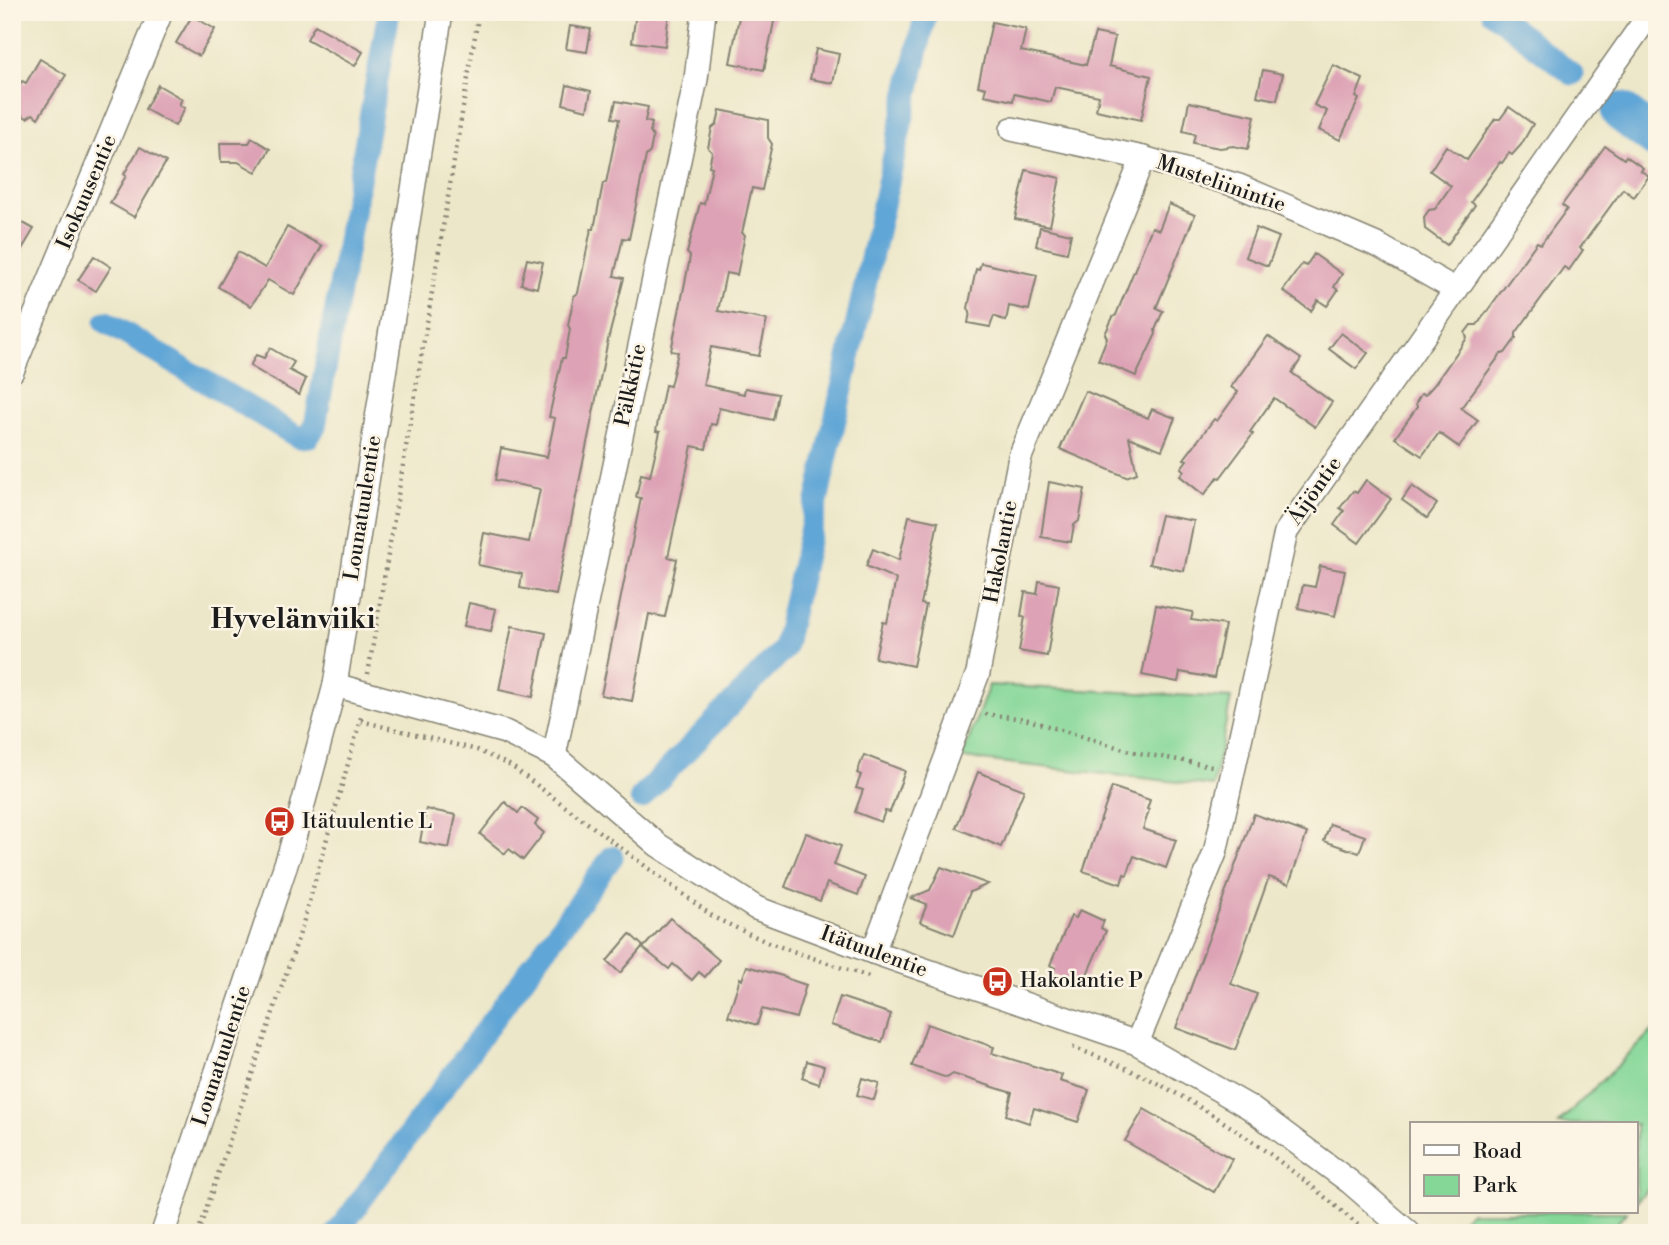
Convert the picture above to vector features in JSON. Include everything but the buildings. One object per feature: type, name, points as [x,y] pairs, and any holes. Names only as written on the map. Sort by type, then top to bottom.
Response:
[{"type":"street","name":"Isokuusentie","points":[[12,371],[161,12]]},
{"type":"street","name":"Lounatuulentie","points":[[163,1233],[291,849],[335,685],[441,12]]},
{"type":"street","name":"Pälkkitie","points":[[554,756],[696,79],[704,12]]},
{"type":"street","name":"Äijöntie","points":[[1137,1043],[1214,853],[1286,532],[1651,12]]},
{"type":"street","name":"Musteliinintie","points":[[1012,129],[1143,158],[1239,186],[1379,246],[1456,290]]},
{"type":"street","name":"Hakolantie","points":[[873,952],[978,673],[1020,457],[1143,158]]},
{"type":"street","name":"Itätuulentie","points":[[335,685],[505,732],[554,756],[658,845],[756,908],[873,952],[1137,1043],[1249,1107],[1350,1182],[1409,1233]]},
{"type":"path","points":[[198,1233],[302,927],[361,721],[479,12]]},
{"type":"path","points":[[964,710],[1025,719],[1133,752],[1233,769]]},
{"type":"green space","points":[[989,685],[1231,698],[1213,786],[962,758]]},
{"type":"green space","points":[[1657,1026],[1657,1178],[1638,1200],[1638,1122],[1560,1122]]},
{"type":"green space","points":[[1468,1214],[1625,1214],[1608,1233],[1449,1233]]},
{"type":"waterway","points":[[106,322],[298,437],[309,436],[315,426],[389,12]]},
{"type":"waterway","points":[[641,798],[784,649],[926,12]]},
{"type":"waterway","points":[[1492,12],[1572,74]]},
{"type":"waterway","points":[[1621,112],[1657,139]]},
{"type":"waterway","points":[[337,1233],[612,857]]},
{"type":"place","name":"Itätuulentie L","points":[[279,822]]},
{"type":"place","name":"Hakolantie P","points":[[997,981]]},
{"type":"district","name":"Hyvelänviiki","points":[[293,619]]}]
